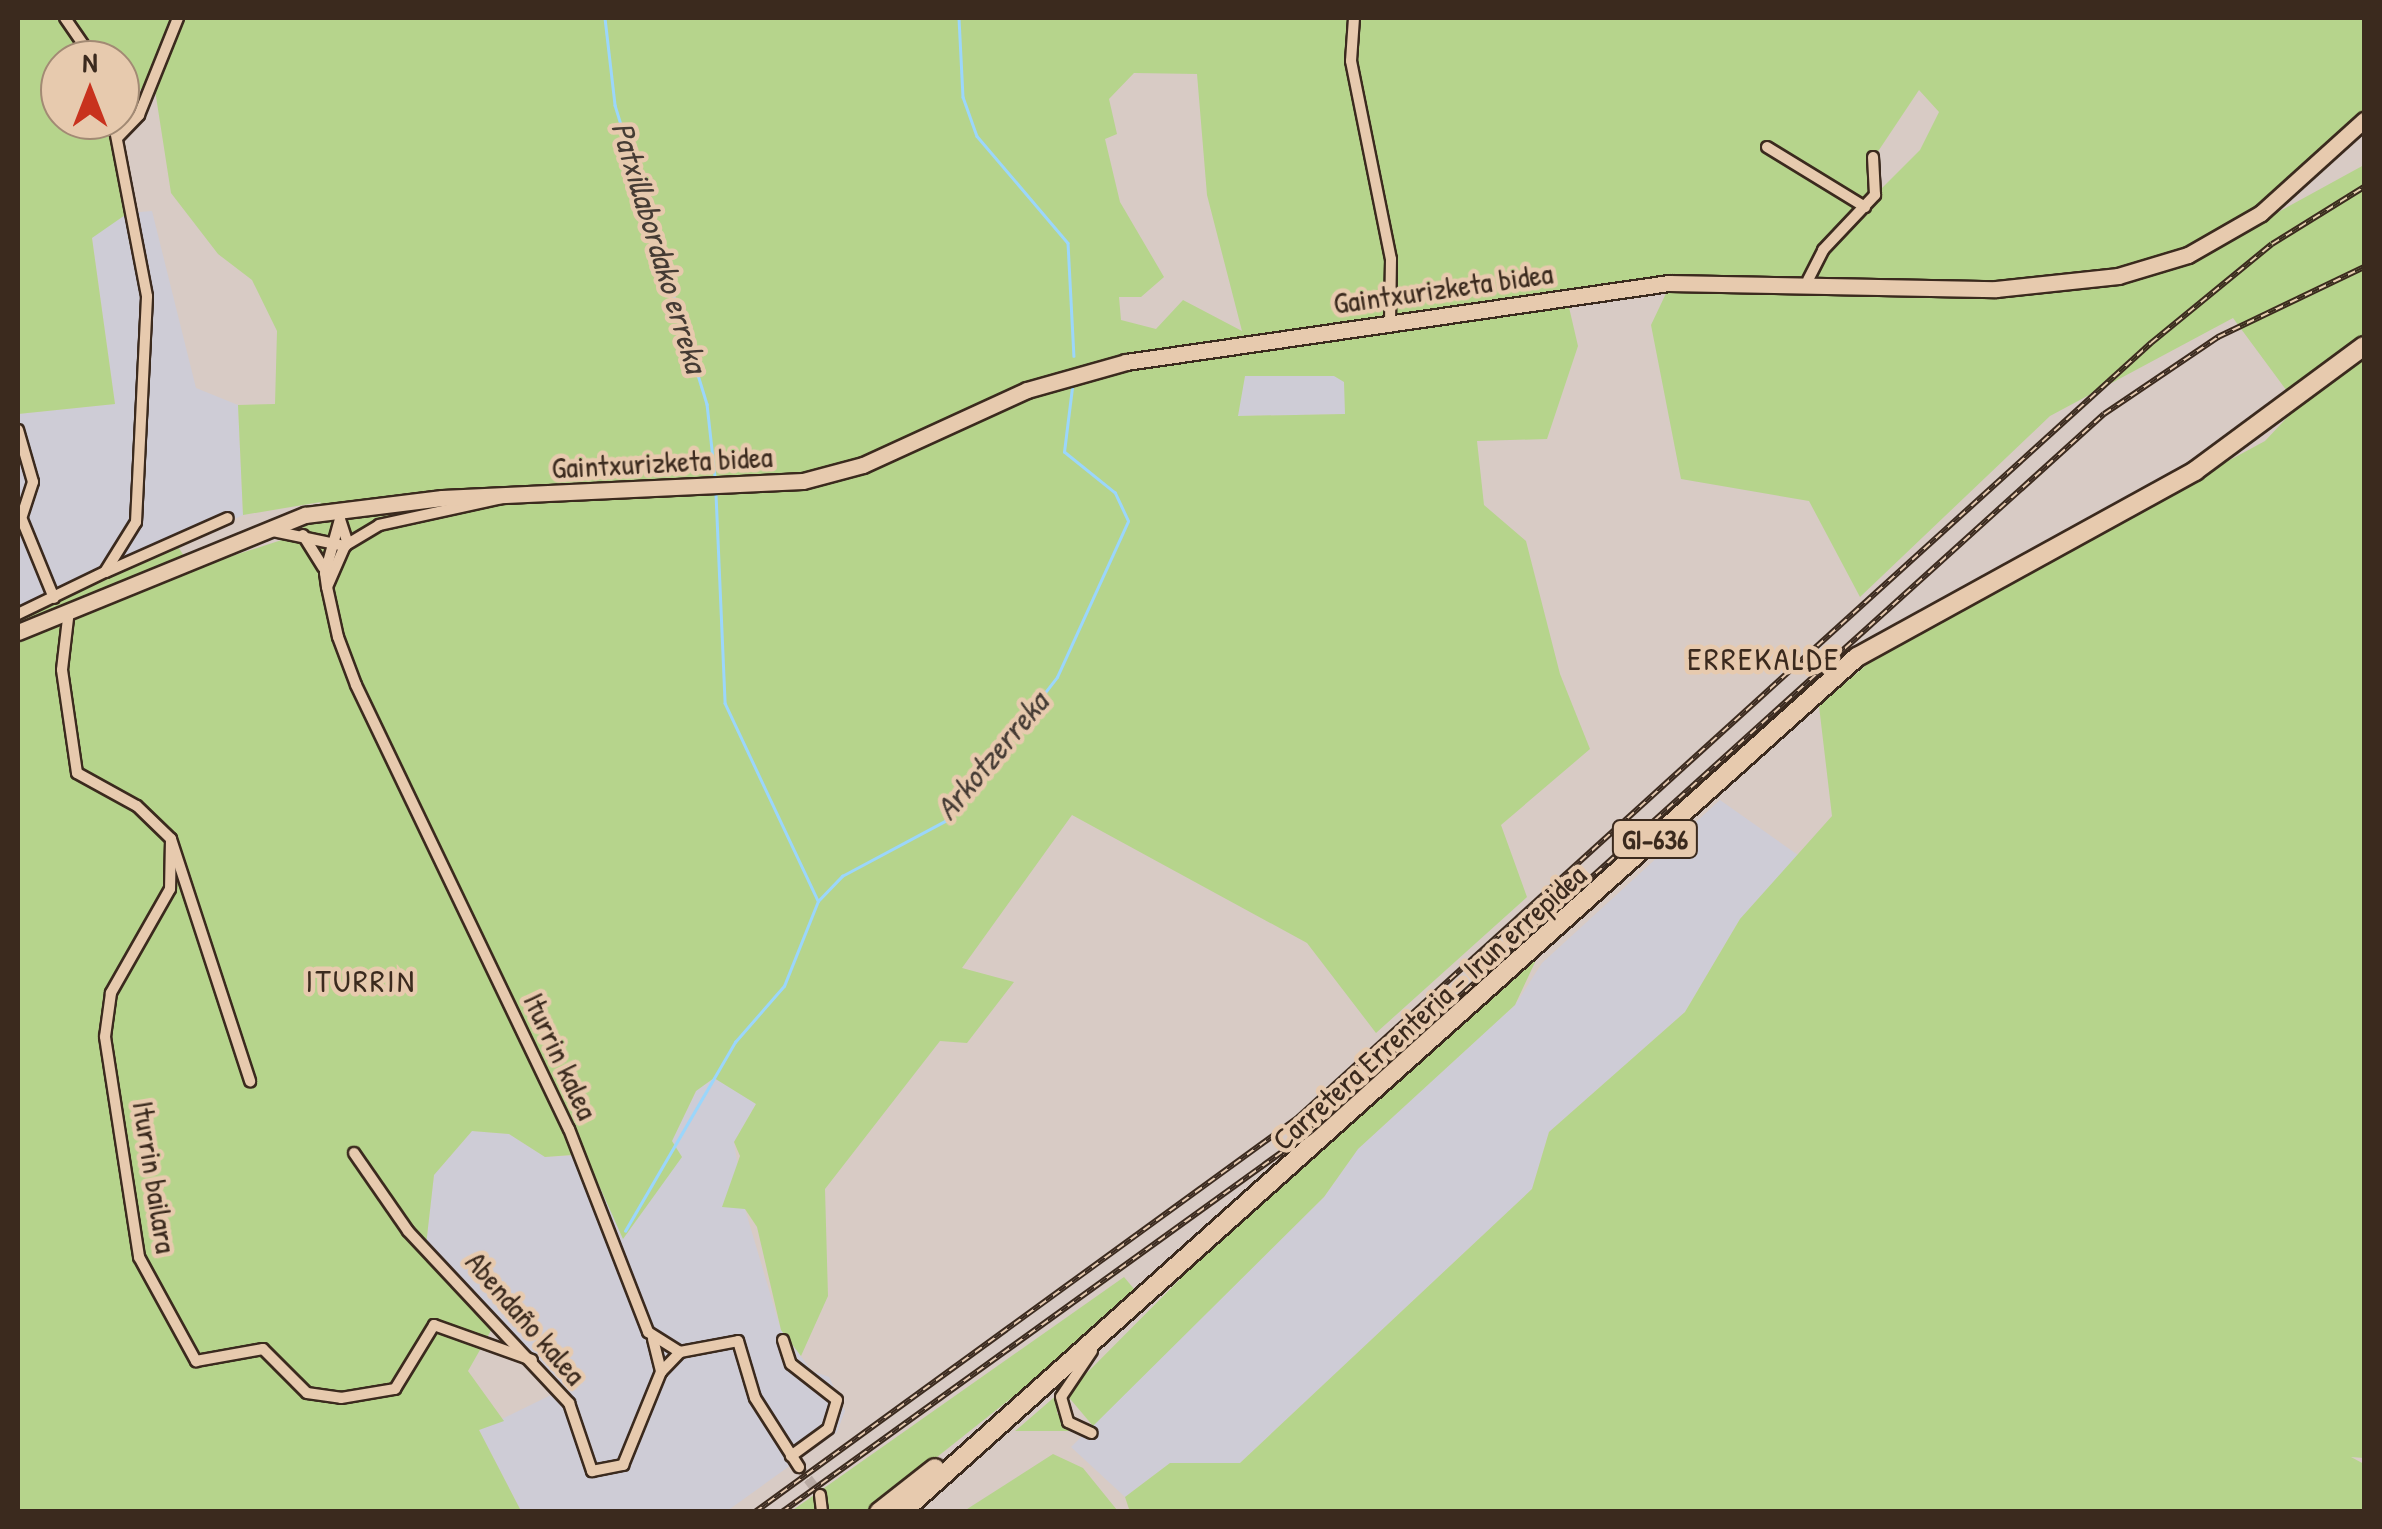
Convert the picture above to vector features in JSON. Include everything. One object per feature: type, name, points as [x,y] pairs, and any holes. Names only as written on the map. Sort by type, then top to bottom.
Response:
[{"type":"main road","name":"Gaintxurizketa bidea","points":[[18,632],[257,532],[322,512],[391,504],[823,477],[1095,368],[1669,283],[1808,280],[1996,290],[2158,267],[2261,213],[2364,120]]},
{"type":"main road","name":"Carretera Errenteria – Irun errepidea","points":[[902,1512],[1097,1343],[1857,657],[2195,470],[2364,346]]},
{"type":"main road","name":"Gaintxurizketa bidea","points":[[257,532],[503,498]]},
{"type":"main road","name":"Gaintxurizketa bidea","points":[[322,512],[340,519],[391,504]]},
{"type":"main road","points":[[879,1512],[1029,1402]]},
{"type":"main road","points":[[920,1512],[1004,1424]]},
{"type":"street","points":[[65,18],[80,40]]},
{"type":"street","points":[[140,113],[178,18]]},
{"type":"street","points":[[1354,18],[1351,61],[1391,259],[1390,324]]},
{"type":"street","points":[[105,572],[136,522],[148,397],[142,247],[118,186],[118,140]]},
{"type":"street","points":[[1767,147],[1865,207]]},
{"type":"street","points":[[1808,280],[1876,196],[1873,157]]},
{"type":"street","points":[[18,430],[32,482],[20,512],[54,598]]},
{"type":"street","points":[[326,586],[345,546],[379,525],[503,498]]},
{"type":"street","points":[[18,614],[228,518]]},
{"type":"street","points":[[340,519],[345,546]]},
{"type":"street","name":"Iturrin kalea","points":[[340,519],[328,541],[324,572],[356,685],[569,1129],[652,1338],[660,1372]]},
{"type":"street","points":[[257,532],[302,534],[345,546]]},
{"type":"street","name":"Iturrin kalea","points":[[302,534],[324,572]]},
{"type":"street","points":[[69,609],[62,670],[76,773],[138,806],[171,839],[250,1082]]},
{"type":"street","name":"Iturrin bailara","points":[[171,839],[170,889],[111,993],[104,1026],[139,1257],[196,1362],[263,1349],[307,1393],[341,1398],[395,1389],[434,1325],[532,1360]]},
{"type":"street","name":"Abendaño kalea","points":[[354,1153],[408,1231],[569,1403],[585,1464],[603,1473],[623,1465],[660,1372]]},
{"type":"street","points":[[652,1338],[680,1352]]},
{"type":"street","points":[[660,1372],[680,1352],[738,1340],[755,1398],[799,1467]]},
{"type":"street","points":[[784,1340],[791,1364],[836,1400],[828,1429],[791,1456]]},
{"type":"street","points":[[1092,1433],[1068,1422],[1061,1397],[1097,1343]]},
{"type":"street","points":[[820,1495],[822,1512]]},
{"type":"shaded area","points":[[152,211],[196,388],[238,405],[243,515],[18,619],[18,414],[115,404],[92,237],[128,213]]},
{"type":"shaded area","points":[[1245,376],[1334,376],[1345,382],[1345,414],[1237,416]]},
{"type":"shaded area","points":[[1720,800],[1798,855],[1740,919],[1685,1012],[1549,1132],[1532,1189],[1240,1463],[1170,1463],[1125,1497],[1071,1447],[1324,1197],[1358,1149],[1515,1005],[1542,963]]},
{"type":"shaded area","points":[[715,1078],[756,1104],[734,1142],[745,1209],[781,1330],[812,1371],[829,1377],[845,1411],[837,1432],[727,1511],[521,1511],[479,1430],[553,1394],[425,1254],[434,1175],[472,1131],[509,1134],[545,1157],[598,1154],[654,1178],[697,1090]]},
{"type":"green space","points":[[18,18],[2364,18],[2364,127],[2253,226],[2364,165],[2364,1458],[2351,1457],[2364,1464],[2364,1511],[964,1511],[1053,1454],[1083,1468],[1117,1510],[1129,1509],[1125,1497],[1170,1463],[1240,1463],[1532,1189],[1549,1132],[1685,1012],[1740,919],[1832,816],[1819,706],[1872,660],[1989,590],[2265,441],[2298,406],[2233,318],[2050,416],[1860,597],[1809,501],[1681,479],[1651,325],[1670,285],[1565,290],[1578,346],[1547,439],[1477,441],[1484,505],[1526,541],[1560,674],[1590,749],[1501,825],[1527,897],[1376,1033],[1307,943],[1072,815],[962,968],[1014,982],[967,1043],[940,1041],[825,1189],[828,1296],[801,1356],[781,1330],[757,1227],[745,1209],[722,1207],[740,1156],[734,1142],[756,1104],[714,1078],[696,1091],[672,1141],[682,1157],[623,1239],[585,1154],[545,1157],[509,1134],[472,1131],[434,1175],[425,1254],[493,1327],[468,1371],[504,1421],[479,1430],[521,1511],[18,1511],[18,619],[177,545],[192,569],[297,535],[321,502],[243,515],[238,405],[275,404],[277,331],[252,280],[218,254],[171,193],[155,90],[140,90],[140,40],[40,40],[40,140],[119,140],[128,213],[92,238],[115,404],[18,414]],"holes":[[[1134,73],[1197,74],[1207,195],[1242,331],[1183,300],[1156,329],[1121,320],[1119,297],[1141,297],[1164,277],[1120,202],[1105,139],[1117,134],[1109,99]],[[1919,90],[1939,112],[1920,150],[1879,191],[1877,153]],[[1245,376],[1334,376],[1344,382],[1345,414],[1238,416]]]},
{"type":"green space","points":[[1537,958],[1515,1005],[1358,1149],[1324,1197],[1093,1426],[1066,1394],[1210,1249]]},
{"type":"green space","points":[[1124,1277],[1140,1296],[869,1511],[790,1512]]},
{"type":"green space","points":[[1058,1394],[1057,1413],[1072,1431],[1015,1431]]},
{"type":"waterway","name":"Patxillabordako erreka","points":[[605,18],[615,105],[707,404],[715,477]]},
{"type":"waterway","name":"Arkotzerreka","points":[[959,18],[963,97],[977,136],[1068,243],[1074,356]]},
{"type":"waterway","name":"Arkotzerreka","points":[[625,1231],[735,1042],[784,986],[818,901],[842,876],[945,821],[1057,677],[1128,521],[1115,493],[1064,452],[1072,388]]},
{"type":"waterway","name":"Patxillabordako erreka","points":[[716,494],[725,703],[818,901]]},
{"type":"tunnel","points":[[799,1467],[820,1495]]},
{"type":"railway","points":[[755,1512],[1296,1119],[2151,343],[2272,244],[2364,187]]},
{"type":"railway","points":[[782,1512],[1311,1131],[2104,414],[2218,337],[2364,267]]},
{"type":"district","name":"ERREKALDE","points":[[1764,659]]},
{"type":"district","name":"ITURRIN","points":[[361,981]]}]
